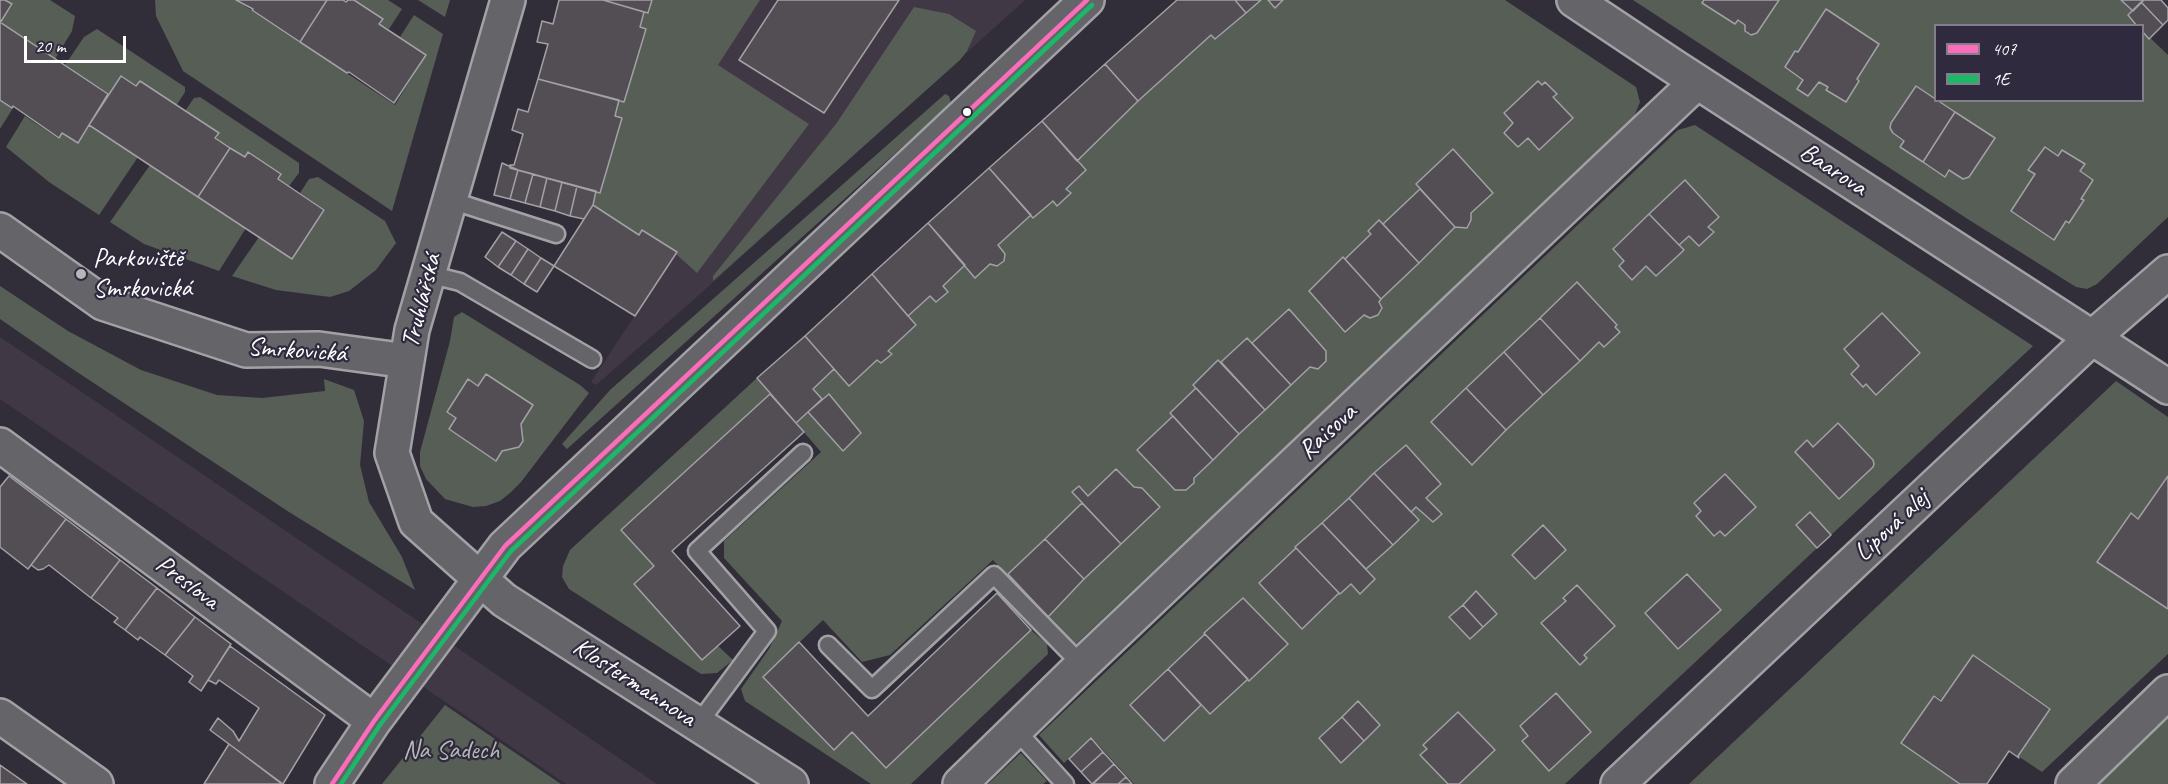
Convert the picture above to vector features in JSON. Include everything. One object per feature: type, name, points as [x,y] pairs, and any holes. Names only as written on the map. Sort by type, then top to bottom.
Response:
[{"type":"street","name":"Truhlářská","points":[[478,579],[416,522],[392,453],[412,330],[508,0]]},
{"type":"street","points":[[333,784],[374,721],[478,579],[505,546],[1087,0]]},
{"type":"street","name":"Baarova","points":[[1574,0],[2168,387]]},
{"type":"street","name":"Raisova","points":[[960,784],[1082,665],[1697,82]]},
{"type":"street","name":"Smrkovická","points":[[0,231],[103,303],[224,343],[246,350],[319,349],[407,361]]},
{"type":"street","name":"Lipová alej","points":[[1618,784],[2093,337],[2168,272]]},
{"type":"street","name":"Preslova","points":[[0,445],[374,721]]},
{"type":"street","name":"Klostermannova","points":[[478,579],[504,600],[791,784]]},
{"type":"street","points":[[2073,784],[2168,692]]},
{"type":"street","points":[[0,716],[96,784]]},
{"type":"lane","points":[[450,200],[556,234]]},
{"type":"lane","points":[[428,274],[460,282],[592,359]]},
{"type":"lane","points":[[698,724],[767,631],[697,550],[804,453]]},
{"type":"lane","points":[[828,645],[872,689],[994,575],[1082,665]]},
{"type":"lane","points":[[1015,729],[1065,784]]},
{"type":"shaded area","points":[[660,0],[1025,0],[699,295],[596,385],[591,382],[676,253],[592,207],[596,192],[606,195],[641,67],[634,65],[637,51],[640,51],[645,32],[650,34]]},
{"type":"shaded area","points":[[0,337],[657,784],[566,784],[0,399]]},
{"type":"green space","points":[[6,0],[50,0],[75,16],[72,31],[55,59],[0,23],[13,5]]},
{"type":"green space","points":[[155,0],[236,0],[395,105],[426,55],[400,37],[414,15],[443,34],[392,211],[183,71],[156,16]]},
{"type":"green space","points":[[354,0],[388,0],[402,9],[389,29],[380,24],[383,19]]},
{"type":"green space","points":[[418,0],[450,0],[445,17]]},
{"type":"green space","points":[[652,0],[760,0],[718,65],[809,124],[697,273],[676,252],[643,230],[639,235],[593,205],[619,100],[624,102],[646,30],[640,27],[644,12],[649,13]]},
{"type":"green space","points":[[1261,0],[1268,0],[1275,8],[1283,0],[1505,0],[1636,87],[1640,102],[1634,117],[1075,645],[993,560],[890,655],[862,662],[823,620],[763,677],[833,750],[852,732],[886,768],[1031,630],[1047,644],[1048,654],[911,784],[871,784],[745,701],[741,689],[769,649],[782,621],[724,558],[724,541],[821,452],[796,423],[808,412],[843,451],[861,434],[829,395],[822,399],[813,389],[834,369],[849,386],[877,360],[881,363],[891,355],[888,351],[916,326],[908,316],[930,296],[936,302],[948,292],[943,286],[965,265],[976,277],[990,264],[997,266],[1004,261],[998,245],[1031,215],[1033,218],[1053,201],[1071,193],[1066,189],[1086,170],[1077,161],[1138,101],[1211,35],[1216,39]]},
{"type":"green space","points":[[1633,0],[2122,0],[2133,11],[2128,15],[2136,24],[1934,24],[1934,98],[1916,86],[1890,128],[1945,176],[1949,170],[1961,178],[1969,177],[1994,138],[1940,102],[2144,102],[2144,32],[2168,55],[2168,217],[2097,284],[2087,289],[2076,287],[1966,218]]},
{"type":"green space","points":[[914,7],[949,14],[976,31],[967,51],[960,60],[713,281],[713,276],[836,124]]},
{"type":"green space","points":[[97,29],[185,87],[185,92],[176,106],[140,82],[136,86],[121,76],[109,94],[65,65],[84,37]]},
{"type":"green space","points":[[945,94],[949,96],[951,103],[567,449],[562,444],[610,390]]},
{"type":"green space","points":[[200,97],[299,163],[299,173],[289,186],[279,180],[281,175],[249,153],[246,158],[216,139],[219,133],[185,111],[194,98]]},
{"type":"green space","points":[[0,100],[13,108],[0,129]]},
{"type":"green space","points":[[25,116],[59,139],[62,134],[78,143],[90,125],[138,157],[99,215],[49,182],[6,147]]},
{"type":"green space","points":[[1695,125],[2033,346],[1565,784],[1134,784],[1092,738],[1064,763],[1039,735],[1678,130]],"holes":[[[1685,180],[1719,216],[1708,227],[1713,233],[1699,246],[1689,236],[1679,245],[1683,250],[1656,276],[1646,266],[1632,280],[1619,266],[1624,261],[1613,248]],[[1543,526],[1566,550],[1535,579],[1512,555]]]},
{"type":"green space","points":[[150,165],[246,228],[219,271],[144,244],[110,222]]},
{"type":"green space","points":[[318,177],[385,221],[396,243],[376,270],[349,291],[330,297],[276,290],[232,276],[259,237],[292,259],[325,210],[300,193],[309,179]]},
{"type":"green space","points":[[0,286],[68,331],[141,370],[217,395],[262,398],[325,391],[324,379],[354,390],[364,421],[360,465],[369,502],[402,557],[415,590],[289,512],[0,319]]},
{"type":"green space","points":[[462,312],[580,385],[589,393],[521,482],[500,501],[486,506],[473,507],[445,499],[426,479],[420,466],[420,452],[450,341],[454,317]]},
{"type":"green space","points":[[757,378],[770,394],[621,530],[654,566],[634,584],[702,659],[717,645],[733,660],[717,673],[701,674],[569,589],[562,577],[563,566],[570,550]]},
{"type":"green space","points":[[2116,381],[2168,417],[2168,476],[2139,518],[2130,513],[2097,562],[2168,610],[2168,654],[2042,772],[2018,756],[2050,708],[1973,655],[1942,700],[1934,695],[1902,743],[1960,784],[1689,784]]},
{"type":"green space","name":"Na Sadech","points":[[445,705],[561,784],[382,784]]},
{"type":"green space","points":[[2168,712],[2168,784],[2091,784]]},
{"type":"green space","points":[[1021,753],[1047,781],[1043,784],[988,784]]},
{"type":"building","points":[[0,0],[12,4],[0,23]]},
{"type":"building","points":[[236,0],[327,0],[300,42],[253,9]]},
{"type":"building","points":[[327,0],[346,2],[354,0],[383,19],[379,24],[426,55],[394,103],[300,42]]},
{"type":"building","points":[[559,0],[603,0],[644,12],[640,27],[646,29],[624,102],[538,79],[548,44],[537,42],[542,21],[553,24]]},
{"type":"building","points":[[603,0],[652,0],[648,13]]},
{"type":"building","points":[[778,0],[899,0],[824,113],[739,60]]},
{"type":"building","points":[[1177,0],[1235,0],[1246,13],[1215,39],[1211,35],[1138,101],[1105,64]]},
{"type":"building","points":[[1235,0],[1261,0],[1246,13]]},
{"type":"building","points":[[1268,0],[1283,0],[1275,8]]},
{"type":"building","points":[[1704,0],[1779,0],[1757,33],[1751,35],[1745,31],[1745,25],[1738,20],[1735,24],[1702,3]]},
{"type":"building","points":[[2121,0],[2144,0],[2133,11]]},
{"type":"building","points":[[2161,0],[2168,8],[2168,20],[2163,25],[2141,2]]},
{"type":"building","points":[[2141,2],[2163,25],[2149,39],[2144,33],[2144,24],[2135,24],[2128,15]]},
{"type":"building","points":[[1826,9],[1879,44],[1857,79],[1859,81],[1846,102],[1826,90],[1828,87],[1819,82],[1808,96],[1797,89],[1803,80],[1785,67],[1795,51],[1798,52]]},
{"type":"building","points":[[0,22],[108,94],[78,143],[62,133],[59,138],[13,106],[12,108],[0,100]]},
{"type":"building","points":[[1105,64],[1138,101],[1077,161],[1042,121]]},
{"type":"building","points":[[121,76],[136,86],[140,81],[219,133],[215,138],[230,148],[198,197],[89,125]]},
{"type":"building","points":[[538,79],[619,100],[615,116],[622,118],[600,193],[510,168],[510,165],[514,165],[523,134],[512,130],[518,109],[528,112]]},
{"type":"building","points":[[1538,81],[1542,85],[1545,82],[1557,94],[1553,97],[1573,118],[1539,150],[1528,138],[1518,147],[1504,133],[1513,123],[1504,113]]},
{"type":"building","points":[[1916,86],[1934,98],[1934,102],[1940,102],[1955,112],[1923,162],[1900,147],[1904,141],[1893,133],[1890,128]]},
{"type":"building","points":[[1955,112],[1995,138],[1969,177],[1963,179],[1949,170],[1945,177],[1923,162]]},
{"type":"building","points":[[1042,121],[1086,170],[1066,189],[1071,193],[1057,206],[1053,201],[1033,218],[989,168]]},
{"type":"building","points":[[2045,147],[2058,156],[2062,150],[2085,164],[2080,171],[2093,180],[2081,199],[2084,200],[2054,240],[2011,211],[2035,174],[2028,170]]},
{"type":"building","points":[[230,148],[245,157],[248,152],[281,174],[278,179],[324,210],[292,259],[198,197]]},
{"type":"building","points":[[1453,149],[1493,193],[1471,213],[1471,220],[1467,228],[1455,227],[1416,184]]},
{"type":"building","points":[[502,163],[518,170],[510,199],[494,195]]},
{"type":"building","points":[[989,168],[1031,215],[998,245],[1005,254],[1004,261],[997,266],[990,264],[975,278],[928,223]]},
{"type":"building","points":[[518,170],[533,174],[525,203],[510,199]]},
{"type":"building","points":[[533,174],[547,178],[540,207],[525,203]]},
{"type":"building","points":[[547,178],[562,182],[555,211],[540,207]]},
{"type":"building","points":[[1685,180],[1719,217],[1708,227],[1714,232],[1699,246],[1689,236],[1679,245],[1649,214]]},
{"type":"building","points":[[562,182],[577,186],[570,216],[555,211]]},
{"type":"building","points":[[577,186],[596,191],[593,205],[584,219],[570,216]]},
{"type":"building","points":[[1420,189],[1455,227],[1419,263],[1383,224]]},
{"type":"building","points":[[593,205],[639,235],[642,230],[677,252],[635,316],[554,266]]},
{"type":"building","points":[[1649,214],[1684,250],[1656,276],[1646,266],[1632,280],[1619,266],[1624,261],[1613,249]]},
{"type":"building","points":[[1379,220],[1419,263],[1381,299],[1345,259],[1371,234],[1368,231]]},
{"type":"building","points":[[928,223],[965,265],[943,286],[948,292],[936,302],[930,296],[908,316],[872,274]]},
{"type":"building","points":[[502,232],[516,241],[498,267],[485,257]]},
{"type":"building","points":[[516,241],[528,249],[511,275],[498,267]]},
{"type":"building","points":[[528,249],[541,258],[524,284],[511,275]]},
{"type":"building","points":[[1343,257],[1381,299],[1379,302],[1382,308],[1378,315],[1370,318],[1364,315],[1345,332],[1309,291]]},
{"type":"building","points":[[541,258],[554,266],[537,292],[524,284]]},
{"type":"building","points":[[872,274],[916,325],[888,351],[892,354],[881,363],[877,360],[849,386],[805,336]]},
{"type":"building","points":[[1577,282],[1617,325],[1615,327],[1620,332],[1604,347],[1599,342],[1580,361],[1540,318]]},
{"type":"building","points":[[1289,309],[1326,351],[1326,361],[1318,369],[1310,367],[1291,385],[1252,343]]},
{"type":"building","points":[[1882,313],[1920,353],[1876,395],[1866,384],[1863,387],[1851,374],[1859,366],[1844,349]]},
{"type":"building","points":[[1540,318],[1580,361],[1543,395],[1504,352]]},
{"type":"building","points":[[805,336],[834,369],[813,389],[822,399],[796,423],[757,378]]},
{"type":"building","points":[[1247,338],[1291,385],[1265,410],[1221,362]]},
{"type":"building","points":[[1504,352],[1543,395],[1506,430],[1466,388]]},
{"type":"building","points":[[1218,360],[1265,410],[1239,434],[1193,385]]},
{"type":"building","points":[[486,374],[533,405],[521,424],[523,441],[519,447],[502,451],[496,461],[449,429],[456,418],[447,412],[468,379],[478,386]]},
{"type":"building","points":[[1196,388],[1239,434],[1213,460],[1170,413]]},
{"type":"building","points":[[1466,388],[1506,430],[1472,465],[1431,422]]},
{"type":"building","points":[[770,394],[804,432],[672,551],[740,626],[702,660],[634,584],[654,566],[621,530]]},
{"type":"building","points":[[829,394],[861,433],[843,451],[808,412]]},
{"type":"building","points":[[1173,416],[1213,460],[1194,478],[1194,483],[1186,490],[1175,490],[1137,450]]},
{"type":"building","points":[[1838,423],[1873,460],[1874,464],[1839,499],[1795,452],[1807,440],[1813,447]]},
{"type":"building","points":[[1406,445],[1441,484],[1426,498],[1442,514],[1433,522],[1416,507],[1411,512],[1374,473]]},
{"type":"building","points":[[1116,469],[1134,487],[1142,488],[1160,507],[1121,544],[1072,492],[1079,486],[1088,496]]},
{"type":"building","points":[[1374,473],[1419,520],[1393,545],[1349,498]]},
{"type":"building","points":[[1725,474],[1756,507],[1725,536],[1720,531],[1714,536],[1696,516],[1701,511],[1694,503]]},
{"type":"building","points":[[9,476],[66,519],[28,569],[0,547],[0,487]]},
{"type":"building","points":[[2168,476],[2168,609],[2097,562],[2131,513],[2138,519]]},
{"type":"building","points":[[1349,498],[1393,545],[1366,569],[1322,523]]},
{"type":"building","points":[[1082,503],[1121,544],[1084,579],[1045,539]]},
{"type":"building","points":[[1810,512],[1831,535],[1817,548],[1796,525]]},
{"type":"building","points":[[66,519],[120,560],[91,598],[49,565],[38,570],[31,565]]},
{"type":"building","points":[[1322,523],[1375,579],[1360,594],[1351,584],[1340,594],[1295,547]]},
{"type":"building","points":[[1543,525],[1566,550],[1535,579],[1512,555]]},
{"type":"building","points":[[1045,539],[1084,579],[1048,617],[1008,574]]},
{"type":"building","points":[[1296,548],[1339,593],[1302,629],[1259,583]]},
{"type":"building","points":[[120,560],[157,588],[125,630],[114,622],[118,618],[91,598]]},
{"type":"building","points":[[1687,574],[1721,610],[1678,649],[1645,613]]},
{"type":"building","points":[[1577,585],[1615,626],[1584,655],[1587,658],[1580,665],[1541,623],[1566,601],[1563,598]]},
{"type":"building","points":[[157,588],[195,617],[165,655],[140,637],[138,640],[125,630]]},
{"type":"building","points":[[1476,591],[1497,614],[1483,627],[1463,605]]},
{"type":"building","points":[[997,593],[1031,630],[886,768],[852,732],[834,750],[763,677],[799,642],[868,716]]},
{"type":"building","points":[[1243,598],[1288,644],[1249,681],[1204,633]]},
{"type":"building","points":[[1463,605],[1483,627],[1470,639],[1449,617]]},
{"type":"building","points":[[195,617],[231,644],[201,691],[189,682],[193,676],[165,655]]},
{"type":"building","points":[[1205,634],[1248,679],[1210,714],[1168,669]]},
{"type":"building","points":[[230,646],[325,715],[283,784],[210,730],[218,718],[233,731],[239,741],[259,708],[219,680],[216,684],[208,680]]},
{"type":"building","points":[[1973,655],[2050,709],[2018,756],[2019,758],[2009,751],[1987,784],[1960,784],[1901,743],[1934,696],[1941,701]]},
{"type":"building","points":[[1168,669],[1201,705],[1164,741],[1130,705]]},
{"type":"building","points":[[1556,693],[1591,732],[1549,771],[1522,741],[1528,736],[1520,726]]},
{"type":"building","points":[[1358,701],[1380,725],[1364,741],[1342,717]]},
{"type":"building","points":[[1458,712],[1495,750],[1459,784],[1448,784],[1420,755],[1427,749],[1423,745]]},
{"type":"building","points":[[1342,717],[1364,741],[1341,763],[1319,738]]},
{"type":"building","points":[[1091,738],[1103,752],[1081,772],[1069,759]]},
{"type":"building","points":[[229,744],[282,784],[204,784]]},
{"type":"building","points":[[1103,752],[1114,764],[1092,784],[1081,772]]},
{"type":"building","points":[[1114,764],[1126,777],[1118,784],[1093,784]]},
{"type":"building","points":[[0,765],[27,784],[0,784]]},
{"type":"building","points":[[1126,777],[1132,784],[1118,784]]},
{"type":"transit line","name":"407","points":[[332,784],[374,721],[505,546],[1087,0]]},
{"type":"transit line","name":"1E","points":[[341,784],[380,725],[511,551],[1092,5]]},
{"type":"place","name":"Parkoviště Smrkovická","points":[[81,274]]}]
